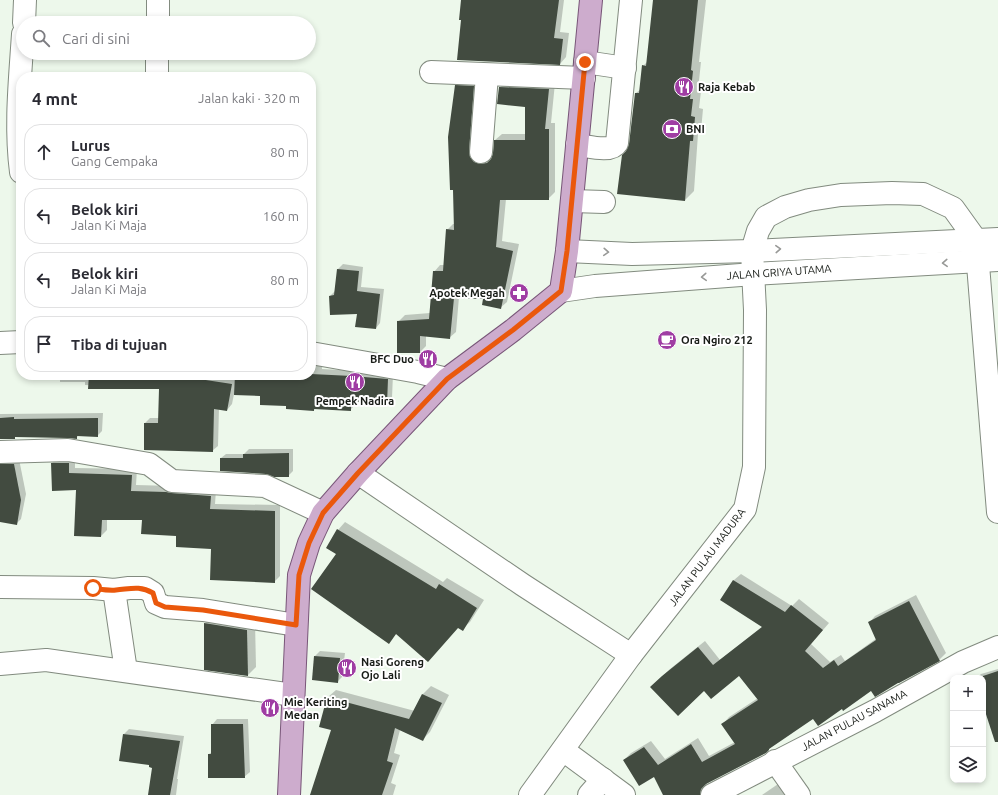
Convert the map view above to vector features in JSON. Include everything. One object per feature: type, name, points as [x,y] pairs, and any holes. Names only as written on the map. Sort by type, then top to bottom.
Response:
[{"type":"main road","points":[[289,795],[299,575],[309,543],[323,513],[358,473],[447,379],[513,330],[561,291],[567,251],[591,0]]},
{"type":"street","points":[[24,16],[25,0]]},
{"type":"street","points":[[158,0],[158,16]]},
{"type":"street","points":[[578,144],[608,149],[616,146],[631,0]]},
{"type":"street","points":[[20,72],[21,60]]},
{"type":"street","points":[[157,60],[157,72]]},
{"type":"street","points":[[431,72],[488,75],[624,68]]},
{"type":"street","points":[[481,152],[488,75]]},
{"type":"street","points":[[752,251],[758,231],[766,217],[785,207],[809,200],[841,195],[892,193],[924,194],[953,208],[984,254],[998,512]]},
{"type":"street","points":[[572,201],[604,202]]},
{"type":"street","name":"JALAN GRIYA UTAMA","points":[[561,291],[595,286],[984,254],[998,239]]},
{"type":"street","name":"JALAN GRIYA UTAMA","points":[[567,251],[632,254],[752,251],[984,254]]},
{"type":"street","name":"JALAN PULAU MADURA","points":[[530,795],[631,655],[745,509],[754,467],[755,310],[752,251]]},
{"type":"street","points":[[0,343],[16,342]]},
{"type":"street","points":[[316,354],[418,372],[447,379]]},
{"type":"street","points":[[0,452],[68,450],[149,464],[172,481],[265,486],[323,513]]},
{"type":"street","points":[[358,473],[523,585],[631,655]]},
{"type":"street","points":[[0,587],[93,588],[114,590],[145,588],[153,593],[156,603],[165,607],[203,610],[296,625]]},
{"type":"street","points":[[114,590],[126,671]]},
{"type":"street","name":"JALAN PULAU SANAMA","points":[[712,795],[775,761],[875,711],[963,662],[998,647]]},
{"type":"street","points":[[0,664],[46,660],[293,695]]},
{"type":"street","points":[[563,750],[596,787],[624,795]]},
{"type":"street","points":[[775,761],[799,795]]},
{"type":"building","points":[[461,0],[559,0],[554,38],[563,39],[560,65],[457,60],[461,20],[459,20]]},
{"type":"building","points":[[653,0],[698,0],[691,70],[693,71],[690,99],[693,99],[691,116],[695,117],[693,141],[690,141],[685,201],[617,194],[622,155],[626,151],[629,144],[635,93],[639,93],[642,65],[646,66]]},
{"type":"building","points":[[455,85],[474,86],[469,151],[470,157],[474,162],[480,164],[487,163],[491,159],[494,140],[525,140],[525,107],[497,104],[499,87],[549,89],[545,129],[549,129],[549,200],[500,200],[496,247],[513,251],[501,309],[482,305],[483,299],[454,298],[450,339],[420,336],[420,353],[397,353],[397,321],[429,319],[433,271],[443,271],[446,229],[454,230],[453,190],[450,190],[448,137]]},
{"type":"building","points":[[337,269],[359,271],[357,291],[380,294],[376,329],[355,327],[357,314],[330,315],[329,296],[334,295]]},
{"type":"building","points":[[316,374],[388,379],[387,404],[351,401],[351,411],[286,409],[286,406],[260,405],[260,396],[234,395],[235,380],[316,380]]},
{"type":"building","points":[[89,380],[206,380],[232,384],[227,411],[214,409],[213,452],[144,450],[144,423],[158,423],[159,389],[88,389]]},
{"type":"building","points":[[14,417],[14,419],[98,418],[98,437],[77,436],[77,439],[15,437],[15,439],[0,439],[0,418]]},
{"type":"building","points":[[289,453],[289,477],[274,477],[266,474],[220,471],[220,458],[243,458],[243,454]]},
{"type":"building","points":[[51,463],[69,463],[69,473],[132,475],[131,491],[211,496],[210,509],[275,511],[275,583],[210,580],[211,549],[176,547],[176,536],[141,534],[142,520],[102,520],[101,537],[74,536],[76,490],[52,491]]},
{"type":"building","points":[[0,464],[14,464],[21,500],[17,525],[0,522]]},
{"type":"building","points":[[337,529],[436,589],[439,584],[477,608],[463,631],[458,628],[428,662],[396,634],[389,644],[311,589],[336,554],[326,548]]},
{"type":"building","points":[[733,580],[785,612],[791,605],[823,630],[805,651],[823,668],[834,660],[838,666],[876,640],[868,622],[909,601],[940,661],[875,697],[871,691],[843,711],[842,709],[818,726],[813,719],[769,749],[766,753],[706,784],[701,789],[700,795],[663,795],[654,777],[639,786],[623,760],[644,747],[658,765],[691,744],[702,762],[735,744],[721,724],[758,700],[739,676],[711,699],[704,691],[678,716],[650,687],[698,647],[713,665],[762,627],[720,600]]},
{"type":"building","points":[[204,623],[247,630],[248,676],[204,670]]},
{"type":"building","points":[[314,656],[340,658],[338,683],[312,680]]},
{"type":"building","points":[[998,671],[998,742],[995,742],[986,714],[986,675]]},
{"type":"building","points":[[422,694],[442,703],[423,741],[395,728],[387,761],[393,763],[382,795],[310,795],[331,730],[319,727],[327,697],[409,719]]},
{"type":"building","points":[[211,724],[243,724],[245,778],[208,778],[208,754],[211,754]]},
{"type":"building","points":[[123,734],[180,741],[170,795],[148,795],[152,768],[149,767],[149,765],[119,761]]},
{"type":"place","name":"Raja Kebab","points":[[684,87]]},
{"type":"place","name":"BNI","points":[[672,129]]},
{"type":"place","name":"Apotek Megah","points":[[519,293]]},
{"type":"place","name":"Ora Ngiro 212","points":[[667,340]]},
{"type":"place","name":"BFC Duo","points":[[428,359]]},
{"type":"place","name":"Pempek Nadira","points":[[355,382]]},
{"type":"place","name":"Nasi Goreng Ojo Lali","points":[[347,668]]},
{"type":"place","name":"Mie Keriting Medan","points":[[270,708]]},
{"type":"route","points":[[93,588],[114,590],[145,588],[153,593],[156,603],[165,607],[203,610],[296,625],[299,575],[309,543],[323,513],[358,473],[447,379],[513,330],[561,291],[567,251],[585,62]]}]
